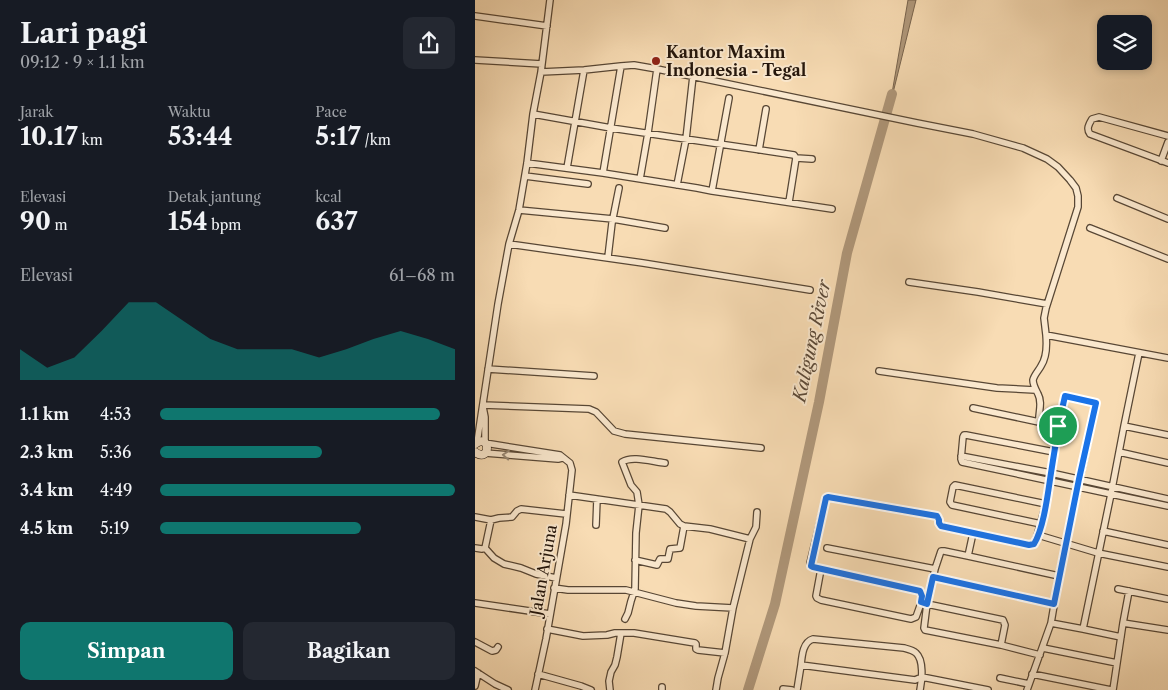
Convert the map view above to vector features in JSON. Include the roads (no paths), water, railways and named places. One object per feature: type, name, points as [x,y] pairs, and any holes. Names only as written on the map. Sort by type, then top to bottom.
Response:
[{"type":"street","points":[[550,0],[525,176],[519,210],[509,244],[476,443],[482,441],[560,455],[563,458]]},
{"type":"street","points":[[475,16],[547,26]]},
{"type":"street","points":[[475,60],[542,64]]},
{"type":"street","points":[[541,72],[634,65],[973,134],[1023,148],[1047,159],[1058,167],[1070,180],[1077,192],[1078,207],[1044,318],[1047,352],[1045,360],[1034,376],[1033,381],[1041,402],[1039,422]]},
{"type":"street","points":[[603,173],[621,66]]},
{"type":"street","points":[[640,179],[657,69]]},
{"type":"street","points":[[567,168],[584,70]]},
{"type":"street","points":[[677,185],[686,139],[693,76]]},
{"type":"street","points":[[712,191],[729,98]]},
{"type":"street","points":[[759,150],[766,109]]},
{"type":"street","points":[[533,114],[611,128],[794,155],[796,158],[812,159]]},
{"type":"street","points":[[1168,136],[1099,117],[1092,119],[1087,127],[1089,134],[1168,163]]},
{"type":"street","points":[[1161,161],[1168,142]]},
{"type":"street","points":[[789,202],[796,158]]},
{"type":"street","points":[[527,163],[832,209]]},
{"type":"street","points":[[525,176],[588,184]]},
{"type":"street","points":[[608,258],[619,188]]},
{"type":"street","points":[[1117,198],[1168,219]]},
{"type":"street","points":[[519,210],[613,219],[665,228]]},
{"type":"street","points":[[1090,228],[1168,259]]},
{"type":"street","points":[[509,244],[810,290]]},
{"type":"street","points":[[909,282],[1047,304]]},
{"type":"street","points":[[1046,335],[1168,358]]},
{"type":"street","points":[[1083,629],[1139,353]]},
{"type":"street","points":[[489,369],[594,376]]},
{"type":"street","points":[[879,371],[997,388],[1035,390]]},
{"type":"street","points":[[1000,678],[1028,687],[1051,623],[1077,486],[1096,403],[1065,396],[1058,426],[1046,504],[1035,543],[1032,545],[941,526],[937,516],[828,497],[826,498],[810,563],[811,566],[821,569],[920,591],[924,603],[924,628],[927,631],[1001,645],[1039,655]]},
{"type":"street","points":[[483,405],[487,450],[485,453]]},
{"type":"street","points":[[483,405],[589,409],[596,412],[614,431],[625,434],[761,448]]},
{"type":"street","points":[[973,408],[1058,426]]},
{"type":"street","points":[[1124,426],[1168,435]]},
{"type":"street","points":[[1054,452],[964,435],[961,456],[963,462],[1050,477],[1079,479],[1168,499]]},
{"type":"street","points":[[475,452],[479,454],[563,458]]},
{"type":"street","points":[[1119,452],[1168,463]]},
{"type":"street","name":"Jalan Arjuna","points":[[535,690],[566,524],[572,470],[570,463],[563,458]]},
{"type":"street","points":[[625,619],[634,592],[639,505],[637,492],[631,485],[622,462],[627,459],[637,459],[665,463]]},
{"type":"street","points":[[1050,477],[1077,486],[1168,506]]},
{"type":"street","points":[[1041,524],[953,505],[950,502],[953,487],[955,485],[1046,504]]},
{"type":"street","points":[[1139,500],[1140,493]]},
{"type":"street","points":[[569,495],[665,509],[684,526],[710,529],[750,539]]},
{"type":"street","points":[[596,525],[597,499]]},
{"type":"street","points":[[475,517],[491,520],[512,517],[521,509],[566,514]]},
{"type":"street","points":[[716,690],[750,539],[756,528],[757,512]]},
{"type":"street","points":[[485,548],[491,520]]},
{"type":"street","points":[[635,560],[657,565],[661,559],[668,559],[670,548],[680,548],[684,526]]},
{"type":"street","points":[[1103,531],[1168,545]]},
{"type":"street","points":[[969,556],[973,533]]},
{"type":"street","points":[[1037,535],[1098,553],[1168,567]]},
{"type":"street","points":[[475,548],[485,548]]},
{"type":"street","points":[[485,548],[494,558],[504,564],[556,578]]},
{"type":"street","points":[[827,548],[935,569]]},
{"type":"street","points":[[821,569],[817,598],[911,619],[916,617],[924,603],[941,551],[1059,576]]},
{"type":"street","points":[[933,577],[1054,604]]},
{"type":"street","points":[[554,588],[568,590],[626,590],[696,606],[733,608]]},
{"type":"street","points":[[1118,589],[1168,599]]},
{"type":"street","points":[[1032,674],[1081,687],[1112,690],[1129,592]]},
{"type":"street","points":[[475,603],[550,614]]},
{"type":"street","points":[[924,603],[1003,620],[1005,625],[1001,645]]},
{"type":"street","points":[[1051,623],[1121,637]]},
{"type":"street","points":[[1123,623],[1168,630]]},
{"type":"street","points":[[547,629],[583,636],[634,633],[695,643],[698,650],[725,653]]},
{"type":"street","points":[[610,690],[609,681],[617,657],[621,633]]},
{"type":"street","points":[[797,690],[803,654],[806,643],[810,639],[904,648],[914,651],[920,660],[923,677],[920,690]]},
{"type":"street","points":[[475,642],[492,651],[498,647]]},
{"type":"street","points":[[1043,648],[1117,663]]},
{"type":"street","points":[[801,665],[915,680],[923,677],[988,690]]},
{"type":"street","points":[[475,686],[476,672],[507,690]]},
{"type":"street","points":[[538,674],[591,690]]},
{"type":"street","points":[[783,688],[792,690]]},
{"type":"waterway","name":"Kaligung River","points":[[748,690],[775,604],[819,402],[847,253],[892,94]]},
{"type":"place","name":"Kantor Maxim Indonesia - Tegal","points":[[656,61]]}]
